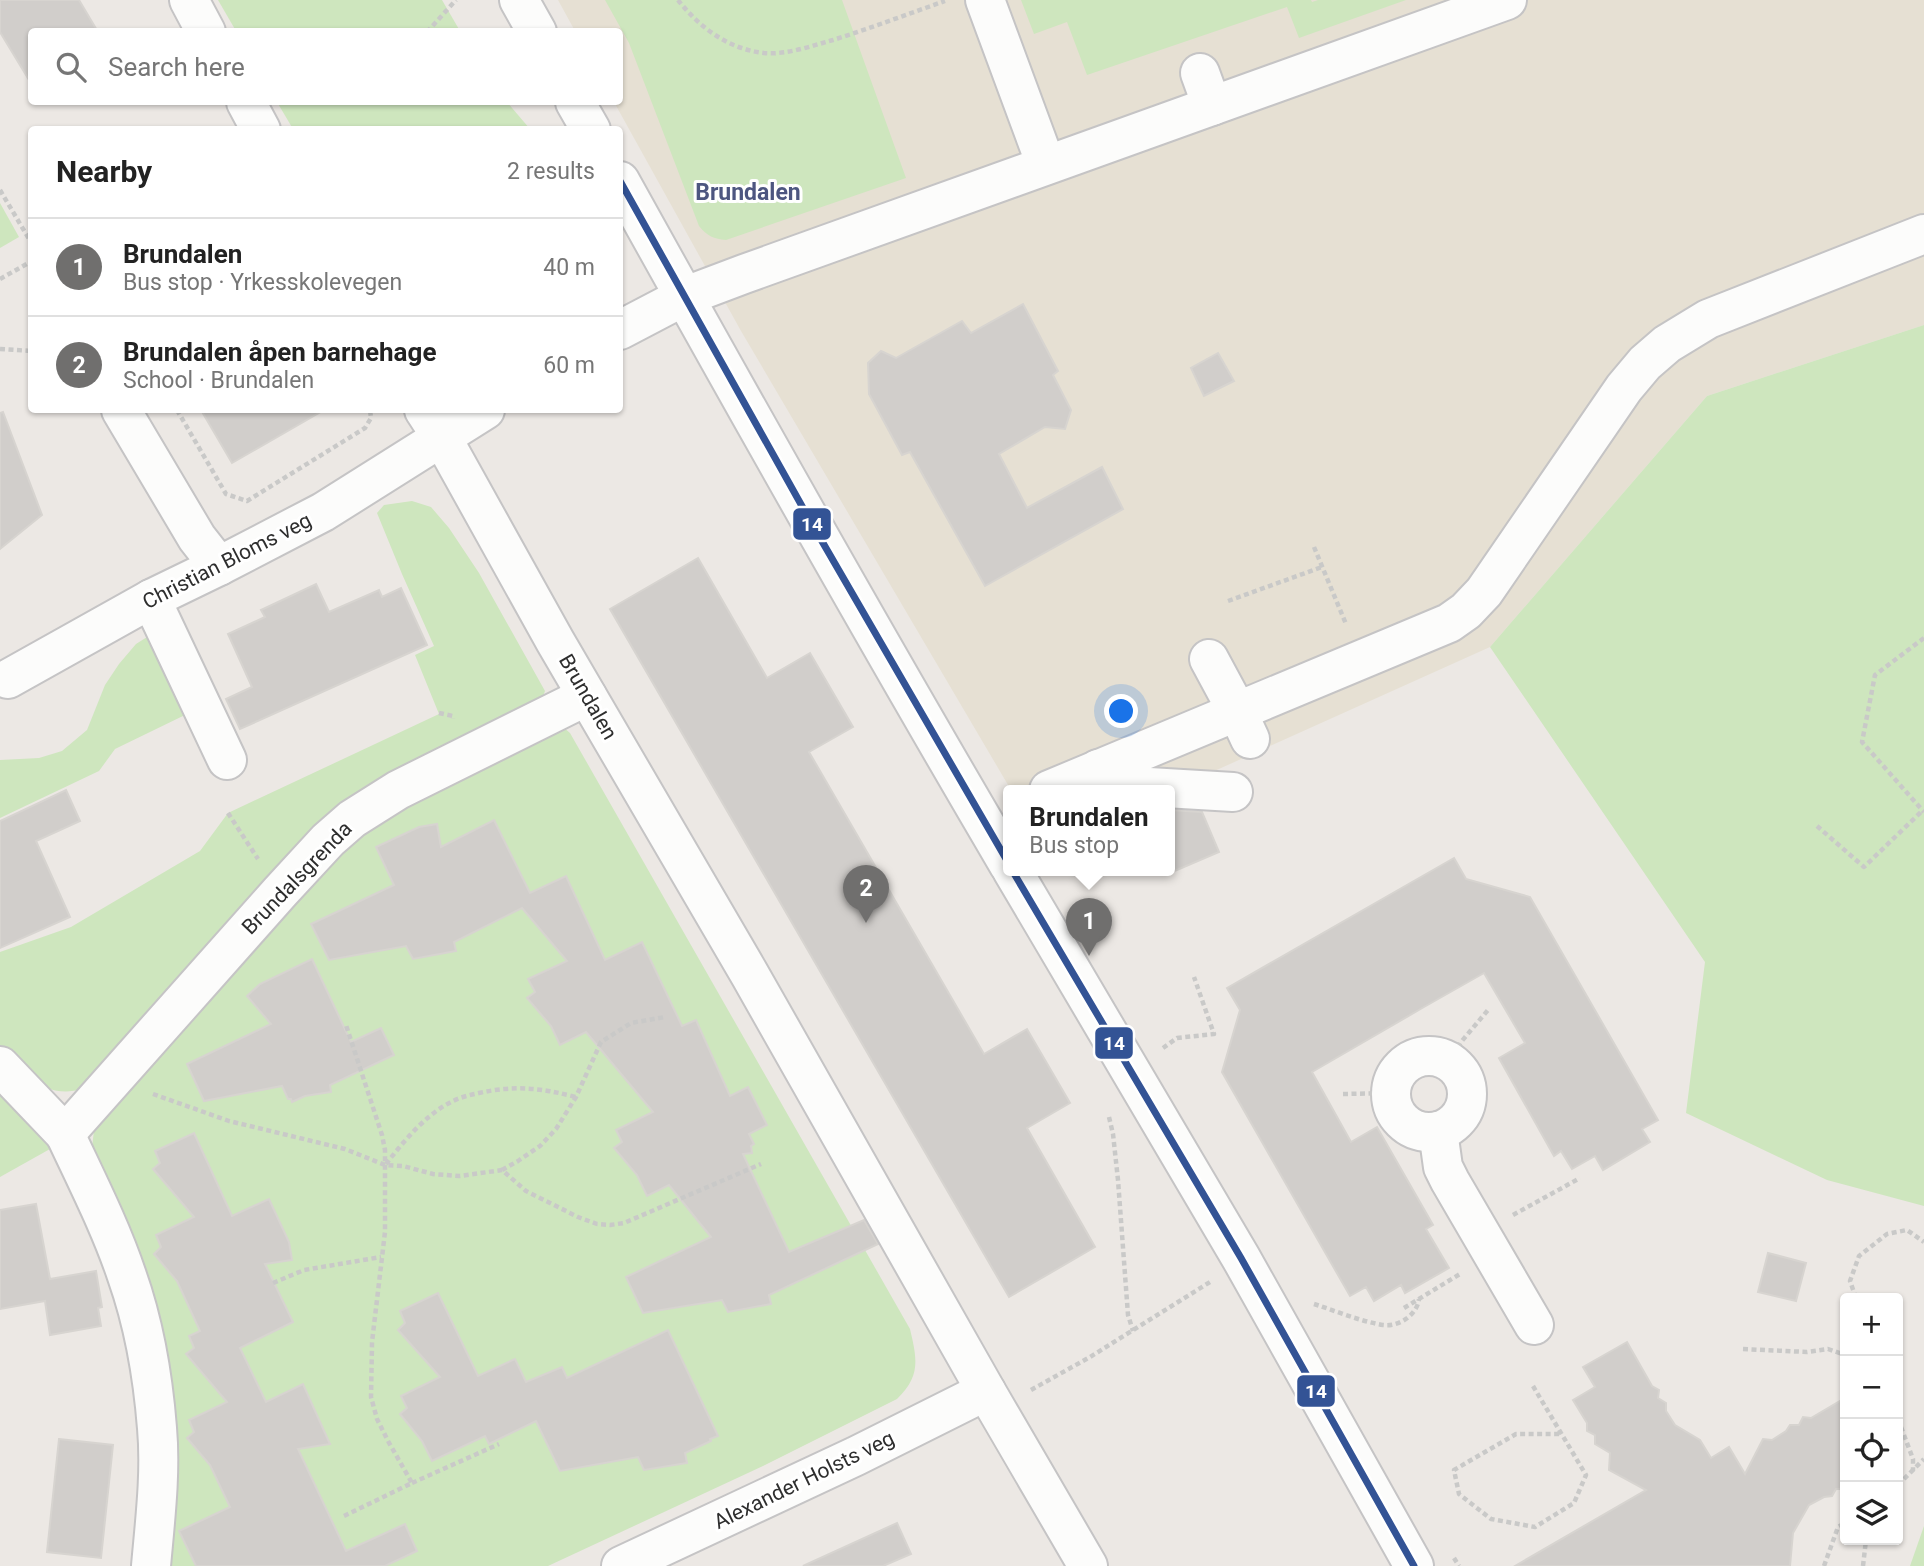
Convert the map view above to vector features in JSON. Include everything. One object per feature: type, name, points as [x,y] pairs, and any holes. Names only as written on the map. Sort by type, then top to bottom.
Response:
[{"type":"street","points":[[189,0],[204,28]]},
{"type":"street","points":[[519,0],[535,28]]},
{"type":"street","points":[[985,0],[1046,165]]},
{"type":"street","points":[[623,328],[683,297],[1046,165],[1206,90],[1507,0]]},
{"type":"street","points":[[248,105],[259,126]]},
{"type":"street","points":[[577,105],[589,126]]},
{"type":"street","points":[[623,187],[923,720],[995,813],[1003,843]]},
{"type":"street","points":[[1060,785],[1097,769],[1243,725],[1352,675],[1416,655],[1484,592],[1624,388],[1645,363],[1667,344],[1707,319],[1924,234]]},
{"type":"street","points":[[123,413],[197,538],[219,566]]},
{"type":"street","name":"Christian Bloms veg","points":[[8,679],[151,599],[323,512],[432,423],[473,413]]},
{"type":"street","name":"Brundalen","points":[[432,423],[1088,1566]]},
{"type":"street","points":[[151,599],[227,760]]},
{"type":"street","points":[[1209,659],[1243,725]]},
{"type":"street","name":"Brundalsgrenda","points":[[65,1135],[279,892],[328,840],[352,819],[398,790],[587,695]]},
{"type":"street","points":[[1097,769],[1130,785]]},
{"type":"street","points":[[1175,789],[1233,792]]},
{"type":"street","points":[[1015,876],[1241,1258],[1414,1566]]},
{"type":"street","points":[[1424,1056],[1437,1056],[1459,1070],[1468,1094],[1460,1117],[1450,1126],[1427,1132],[1405,1124],[1392,1105],[1391,1093],[1394,1080],[1401,1069],[1424,1056]]},
{"type":"street","points":[[0,1066],[65,1135],[127,1276],[144,1334],[158,1429],[157,1505],[151,1566]]},
{"type":"street","points":[[1438,1131],[1443,1167],[1534,1325]]},
{"type":"street","name":"Alexander Holsts veg","points":[[644,1561],[835,1466],[991,1400]]},
{"type":"path","points":[[431,28],[456,0]]},
{"type":"path","points":[[678,0],[700,25],[720,38],[764,53],[805,48],[947,0]]},
{"type":"path","points":[[0,190],[28,237]]},
{"type":"path","points":[[0,278],[28,263]]},
{"type":"path","points":[[0,349],[28,351]]},
{"type":"path","points":[[179,413],[226,494],[247,501],[365,428],[371,418],[370,413]]},
{"type":"path","points":[[1314,547],[1352,675]]},
{"type":"path","points":[[1228,601],[1322,567]]},
{"type":"path","points":[[1817,826],[1864,867],[1923,812],[1862,742],[1875,675],[1924,638]]},
{"type":"path","points":[[228,813],[279,892]]},
{"type":"path","points":[[1133,1331],[1128,1315],[1115,1146],[1105,1099],[1118,1092],[1129,1071],[1177,1038],[1213,1034],[1194,976]]},
{"type":"path","points":[[1449,1062],[1461,1042],[1488,1010]]},
{"type":"path","points":[[116,1079],[166,1100],[229,1121],[345,1149],[385,1165],[460,1176],[502,1170],[540,1146],[556,1129],[576,1097],[601,1042],[631,1023],[665,1017]]},
{"type":"path","points":[[346,1025],[382,1135],[385,1165],[385,1232],[372,1342],[371,1397],[377,1419],[412,1483]]},
{"type":"path","points":[[385,1165],[403,1142],[435,1112],[453,1100],[515,1087],[545,1089],[576,1097]]},
{"type":"path","points":[[1343,1094],[1391,1093]]},
{"type":"path","points":[[502,1170],[526,1191],[578,1217],[610,1226],[624,1223],[761,1164]]},
{"type":"path","points":[[1404,1308],[1419,1299],[1486,1244],[1580,1178]]},
{"type":"path","points":[[1854,1293],[1850,1281],[1859,1256],[1887,1234],[1907,1230],[1924,1242]]},
{"type":"path","points":[[272,1283],[304,1270],[381,1257]]},
{"type":"path","points":[[991,1400],[1090,1357],[1213,1280]]},
{"type":"path","points":[[1306,1301],[1385,1325],[1400,1322],[1412,1314],[1418,1308],[1419,1299]]},
{"type":"path","points":[[1743,1349],[1807,1352],[1828,1349],[1840,1353]]},
{"type":"path","points":[[1533,1386],[1561,1433],[1586,1475],[1574,1503],[1535,1527],[1492,1519],[1460,1494],[1454,1470],[1516,1434],[1561,1433]]},
{"type":"path","points":[[1903,1432],[1913,1459],[1913,1471]]},
{"type":"path","points":[[344,1516],[499,1444]]},
{"type":"path","points":[[1901,1482],[1924,1459]]},
{"type":"path","points":[[1824,1566],[1840,1526]]},
{"type":"path","points":[[1863,1566],[1865,1545]]},
{"type":"shaded area","points":[[558,0],[1924,0],[1924,325],[1707,396],[1490,647],[1175,789],[1175,785],[1008,785],[741,331],[616,105],[623,105],[623,28],[573,28]]},
{"type":"green space","points":[[218,0],[442,0],[458,28],[234,28]]},
{"type":"green space","points":[[605,0],[842,0],[906,178],[726,240],[708,235],[699,226],[629,43]]},
{"type":"green space","points":[[1021,0],[1406,0],[1299,38],[1287,7],[1087,75],[1067,22],[1034,34]]},
{"type":"green space","points":[[279,105],[510,105],[527,126],[291,126]]},
{"type":"green space","points":[[0,203],[19,237],[0,248]]},
{"type":"green space","points":[[1924,325],[1924,1206],[1827,1180],[1686,1113],[1705,962],[1490,647],[1707,396]]},
{"type":"green space","points":[[412,501],[431,507],[449,528],[479,573],[545,691],[542,699],[372,788],[83,1089],[56,1091],[45,1087],[26,1074],[0,1046],[0,952],[71,927],[200,851],[228,813],[439,714],[415,655],[434,646],[377,513],[384,505]]},
{"type":"green space","points":[[155,632],[185,715],[115,749],[99,771],[0,818],[0,760],[39,758],[62,751],[87,730],[105,685],[119,664],[136,644]]},
{"type":"green space","points":[[563,727],[570,733],[910,1329],[915,1358],[914,1375],[897,1399],[763,1466],[548,1566],[162,1566],[170,1459],[92,1148],[94,1130],[258,935],[381,815]]},
{"type":"green space","points":[[0,1086],[25,1112],[50,1149],[0,1177]]},
{"type":"green space","points":[[1924,1526],[1924,1566],[1910,1566]]},
{"type":"building","points":[[0,0],[79,0],[96,28],[28,28],[28,78],[0,32]]},
{"type":"building","points":[[1023,304],[1058,371],[1053,375],[1071,410],[1065,429],[1045,427],[999,454],[1027,508],[1102,467],[1123,509],[985,586],[910,452],[902,455],[869,394],[868,363],[881,351],[896,358],[962,321],[971,333]]},
{"type":"building","points":[[1218,353],[1234,381],[1204,396],[1191,368]]},
{"type":"building","points":[[3,412],[42,515],[0,549],[0,413]]},
{"type":"building","points":[[203,413],[319,413],[232,463]]},
{"type":"building","points":[[698,558],[767,678],[810,653],[853,727],[809,752],[984,1054],[1027,1029],[1070,1103],[1027,1128],[1095,1247],[1009,1297],[610,609]]},
{"type":"building","points":[[316,584],[329,612],[379,590],[382,597],[401,588],[427,645],[240,729],[226,699],[252,687],[228,634],[265,617],[261,610]]},
{"type":"building","points":[[66,790],[80,821],[36,841],[70,917],[0,948],[0,821]]},
{"type":"building","points":[[1175,810],[1202,812],[1219,852],[1175,871]]},
{"type":"building","points":[[494,820],[530,893],[566,876],[605,960],[642,942],[682,1026],[696,1020],[730,1096],[748,1087],[767,1125],[749,1134],[754,1144],[751,1146],[752,1153],[743,1154],[789,1252],[864,1220],[878,1244],[769,1295],[771,1304],[728,1312],[722,1300],[643,1313],[626,1277],[711,1237],[669,1185],[647,1196],[637,1175],[614,1148],[622,1142],[616,1130],[653,1112],[586,1032],[560,1045],[551,1026],[527,998],[535,992],[528,979],[567,961],[522,908],[454,942],[456,951],[413,959],[406,946],[329,960],[311,924],[394,885],[376,847],[419,827],[437,824],[441,847]]},
{"type":"building","points":[[1454,858],[1466,879],[1530,897],[1658,1120],[1642,1129],[1650,1142],[1603,1170],[1595,1156],[1572,1169],[1561,1151],[1554,1156],[1499,1058],[1525,1043],[1484,973],[1424,1007],[1312,1072],[1351,1142],[1377,1127],[1433,1225],[1426,1229],[1449,1268],[1405,1293],[1401,1285],[1374,1301],[1366,1287],[1350,1296],[1222,1072],[1240,1010],[1227,988]]},
{"type":"building","points":[[312,959],[351,1042],[381,1028],[394,1055],[330,1085],[331,1092],[305,1096],[292,1102],[282,1086],[204,1101],[187,1064],[271,1024],[247,996],[260,984]]},
{"type":"building","points":[[194,1133],[232,1216],[269,1199],[289,1242],[292,1260],[265,1264],[293,1322],[240,1348],[266,1402],[303,1384],[330,1444],[298,1449],[346,1551],[405,1524],[417,1551],[385,1566],[196,1566],[179,1531],[230,1507],[210,1465],[187,1438],[194,1432],[189,1420],[227,1402],[186,1354],[194,1348],[189,1336],[200,1331],[177,1281],[154,1254],[161,1247],[156,1235],[194,1217],[153,1169],[160,1163],[155,1151]]},
{"type":"building","points":[[36,1204],[50,1279],[96,1271],[102,1307],[98,1308],[101,1326],[50,1335],[45,1301],[0,1309],[0,1210]]},
{"type":"building","points":[[1768,1253],[1806,1263],[1796,1301],[1758,1292]]},
{"type":"building","points":[[438,1293],[478,1376],[515,1359],[526,1382],[562,1367],[567,1378],[668,1330],[718,1436],[685,1453],[687,1463],[644,1470],[638,1457],[560,1471],[536,1421],[489,1444],[485,1436],[432,1461],[422,1441],[400,1414],[407,1408],[401,1396],[440,1377],[398,1330],[405,1323],[400,1311]]},
{"type":"building","points":[[1627,1342],[1652,1386],[1659,1390],[1658,1398],[1666,1403],[1666,1411],[1675,1425],[1700,1440],[1711,1458],[1729,1447],[1745,1474],[1763,1439],[1772,1440],[1790,1425],[1799,1425],[1803,1417],[1811,1418],[1840,1401],[1840,1489],[1836,1489],[1832,1496],[1809,1505],[1793,1533],[1790,1566],[1515,1566],[1646,1490],[1609,1470],[1610,1453],[1595,1444],[1595,1435],[1587,1431],[1587,1423],[1573,1400],[1595,1387],[1583,1367]]},
{"type":"building","points":[[59,1439],[113,1445],[101,1558],[47,1552]]},
{"type":"building","points":[[897,1523],[911,1554],[883,1566],[803,1566]]},
{"type":"transit line","name":"14","points":[[623,186],[812,524],[1003,854]]},
{"type":"transit line","name":"14","points":[[1016,876],[1241,1258],[1414,1566]]},
{"type":"place","name":"Brundalen åpen barnehage","points":[[866,923]]},
{"type":"place","name":"Brundalen","points":[[1089,956]]},
{"type":"district","name":"Brundalen","points":[[748,192]]}]
